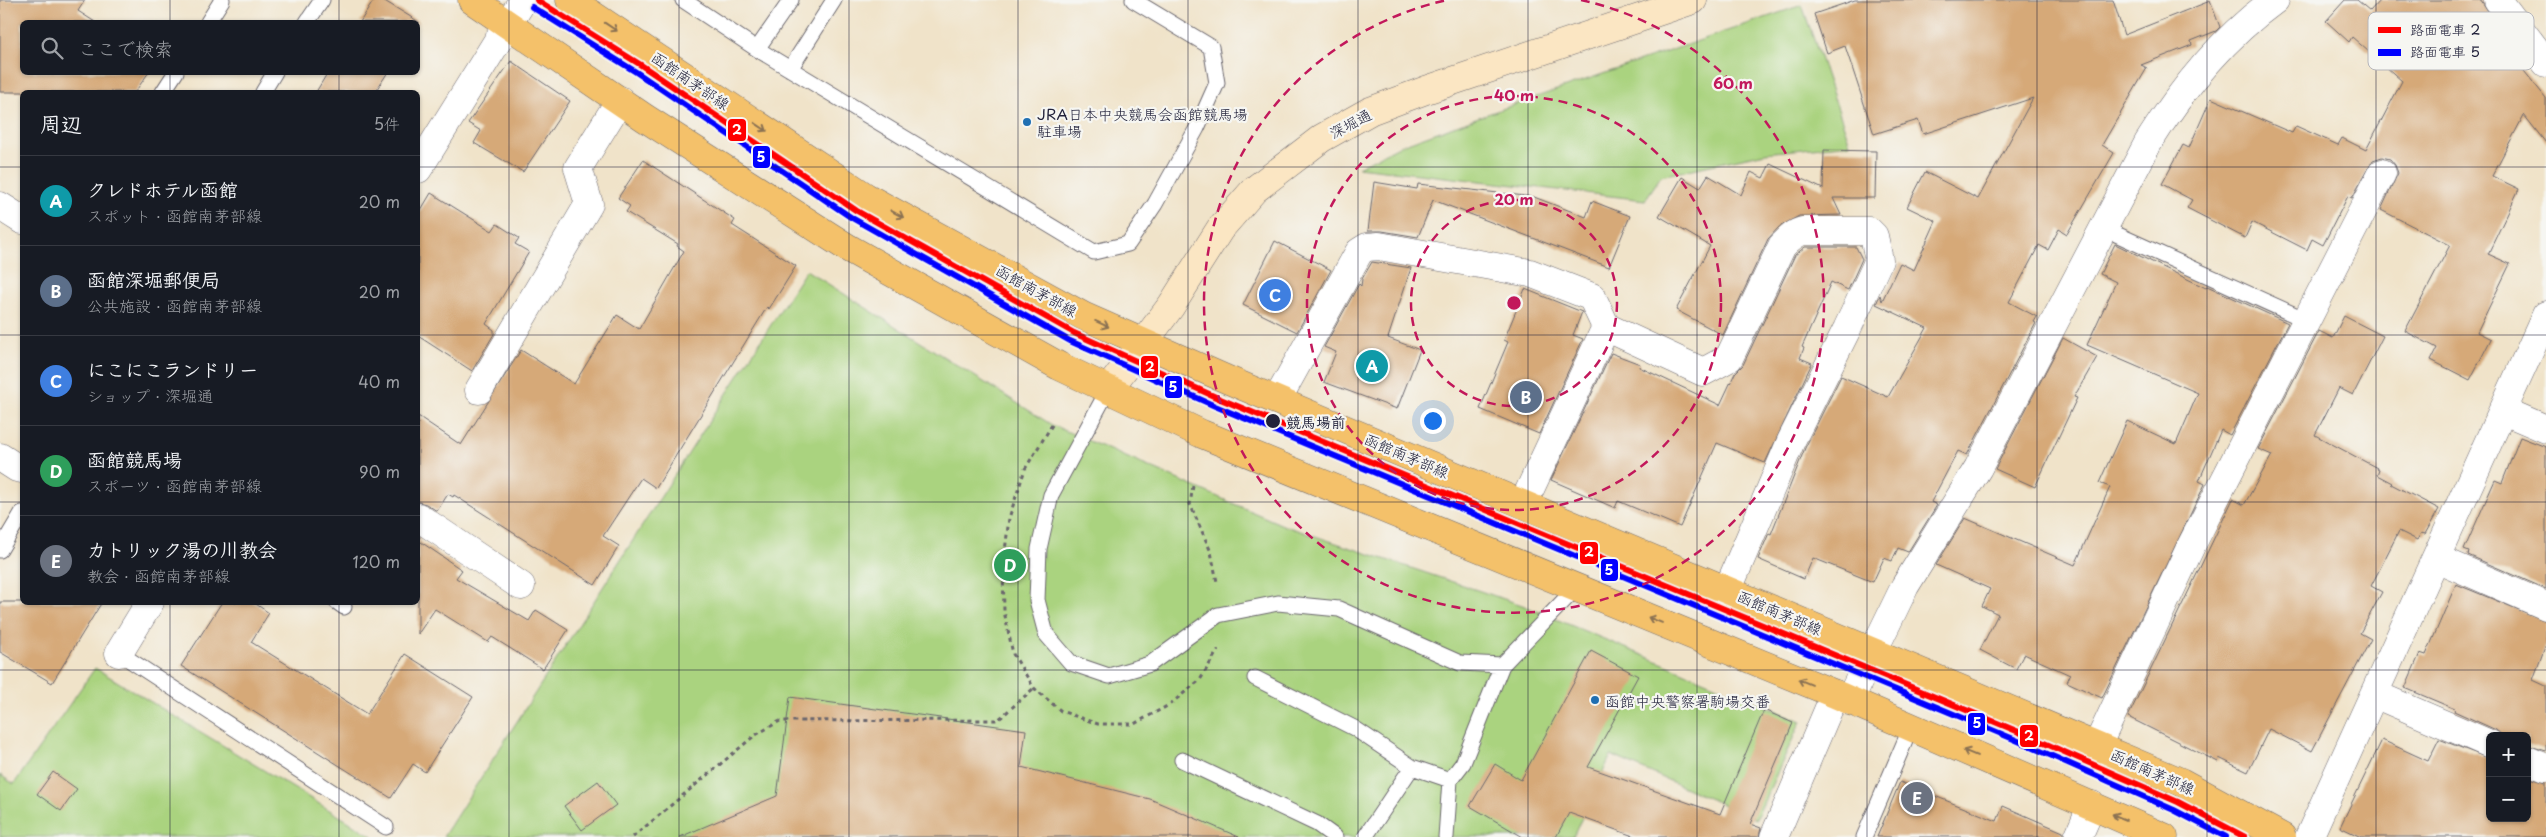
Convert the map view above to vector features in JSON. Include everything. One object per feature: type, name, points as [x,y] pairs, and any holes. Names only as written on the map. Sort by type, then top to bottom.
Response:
[{"type":"main road","points":[[472,0],[620,100],[848,248],[1059,366],[1202,434],[1842,698],[2164,837]]},
{"type":"main road","name":"函館南茅部線","points":[[570,0],[866,197],[1083,316],[1277,400],[2181,782],[2282,837]]},
{"type":"street","points":[[420,167],[523,0]]},
{"type":"street","points":[[1774,837],[1842,698],[1874,652],[1905,586],[1978,468],[2105,230],[2148,143],[2167,113],[2190,83],[2257,13],[2275,0]]},
{"type":"street","points":[[2498,0],[2507,12]]},
{"type":"street","name":"深堀通","points":[[1108,390],[1171,306],[1220,230],[1254,190],[1322,138],[1370,111],[1686,1]]},
{"type":"street","points":[[2534,47],[2546,63]]},
{"type":"street","points":[[480,390],[589,204],[578,168],[620,100]]},
{"type":"street","points":[[2097,746],[2191,546],[2382,173]]},
{"type":"street","points":[[0,206],[20,219]]},
{"type":"street","points":[[1277,400],[1359,252],[1366,247],[1379,246],[1530,273],[1592,297],[1606,327],[1703,372],[1729,358],[1782,246],[1796,233],[1869,231],[1874,236],[1879,260],[1847,329],[1790,441],[1728,589]]},
{"type":"street","points":[[2310,837],[2546,315]]},
{"type":"street","points":[[1523,504],[1606,327]]},
{"type":"street","points":[[2504,411],[2546,429]]},
{"type":"street","points":[[0,458],[20,469]]},
{"type":"street","points":[[420,518],[521,586]]},
{"type":"street","points":[[2436,558],[2546,606]]},
{"type":"street","points":[[119,653],[148,605]]},
{"type":"street","points":[[2374,694],[2486,742]]},
{"type":"street","points":[[2531,762],[2546,768]]},
{"type":"street","points":[[2078,837],[2092,805]]},
{"type":"lane","points":[[209,20],[222,0]]},
{"type":"lane","points":[[308,20],[322,0]]},
{"type":"lane","points":[[683,0],[757,49],[1094,252],[1128,244],[1155,204],[1197,128],[1217,83],[1211,47],[1133,0]]},
{"type":"lane","points":[[757,49],[791,0]]},
{"type":"lane","points":[[790,69],[834,0]]},
{"type":"lane","points":[[164,90],[174,75]]},
{"type":"lane","points":[[263,90],[273,75]]},
{"type":"lane","points":[[2105,230],[2306,320]]},
{"type":"lane","points":[[1108,390],[1051,495],[1039,549],[1037,600],[1046,634],[1070,663],[1109,676],[1150,664],[1218,615],[1278,603],[1339,609],[1460,663],[1502,665]]},
{"type":"lane","points":[[0,550],[20,516]]},
{"type":"lane","points":[[1446,837],[1450,780],[1463,763],[1502,665],[1576,588]]},
{"type":"lane","points":[[119,653],[386,827]]},
{"type":"lane","points":[[1255,678],[1354,728],[1412,767],[1450,780]]},
{"type":"lane","points":[[1864,837],[1911,727]]},
{"type":"lane","points":[[1182,760],[1317,824],[1335,837]]},
{"type":"lane","points":[[1365,837],[1412,767]]},
{"type":"path","points":[[1192,486],[1190,504],[1211,552],[1217,582]]},
{"type":"path","points":[[633,837],[754,736],[780,721],[998,720],[1034,688]]},
{"type":"green space","points":[[1802,5],[1850,144],[1765,153],[1661,176],[1645,200],[1358,167],[1399,146]]},
{"type":"green space","points":[[806,270],[1052,425],[1285,526],[1522,605],[1801,721],[1756,819],[1611,755],[1573,837],[443,837]]},
{"type":"green space","points":[[95,668],[374,837],[0,837],[0,775],[14,784]]},
{"type":"building","points":[[0,0],[85,0],[78,11],[92,20],[20,20],[20,75],[147,75],[136,90],[20,90],[20,92],[0,92]]},
{"type":"building","points":[[374,0],[383,0],[416,20],[361,20]]},
{"type":"building","points":[[1855,0],[2113,0],[2124,35],[2210,1],[2220,27],[2216,31],[2191,41],[2192,45],[2141,65],[2147,68],[2102,145],[2114,153],[2067,234],[2059,229],[2048,250],[2039,245],[2009,302],[2037,317],[2034,322],[2036,323],[1967,455],[1958,451],[1931,502],[1937,505],[1908,552],[1898,548],[1892,561],[1884,558],[1873,582],[1813,558],[1804,579],[1758,559],[1769,533],[1771,534],[1805,448],[1841,376],[1888,397],[1927,328],[1876,304],[1880,295],[1882,301],[1900,263],[1914,270],[1936,221],[1907,207],[1925,172],[1978,199],[2033,98],[1923,134],[1918,120],[1874,134],[1845,46],[1827,53],[1814,14]]},
{"type":"building","points":[[2345,0],[2357,0],[2370,11],[2380,0],[2481,0],[2488,12],[2368,12],[2368,51],[2352,37],[2349,42],[2326,21]]},
{"type":"building","points":[[511,61],[570,101],[523,172],[474,143],[481,131],[468,123]]},
{"type":"building","points":[[2390,70],[2523,70],[2546,98],[2546,143],[2524,115],[2492,176],[2519,189],[2488,254],[2510,264],[2477,332],[2491,339],[2470,380],[2431,360],[2437,348],[2405,331],[2450,245],[2381,210],[2398,173],[2390,159],[2382,157],[2373,160],[2352,198],[2348,196],[2323,245],[2312,239],[2307,250],[2252,222],[2245,238],[2187,208],[2192,200],[2162,184],[2183,145],[2189,148],[2211,98],[2292,133],[2296,126],[2338,145],[2342,138],[2366,150],[2402,81]]},
{"type":"building","points":[[326,75],[386,75],[376,90],[317,90]]},
{"type":"building","points":[[1824,150],[1876,151],[1875,198],[1833,198],[1841,215],[1799,216],[1779,227],[1768,239],[1723,335],[1676,310],[1710,246],[1659,216],[1682,177],[1700,188],[1708,175],[1741,195],[1751,172],[1763,178],[1770,164],[1823,189]]},
{"type":"building","points":[[643,160],[735,220],[732,225],[796,266],[769,309],[767,307],[656,488],[641,478],[603,536],[619,546],[595,585],[454,495],[453,497],[448,494],[437,511],[420,502],[420,417],[461,445],[521,350],[574,384],[617,315],[639,329],[684,251],[677,246],[678,244],[626,212],[630,206],[618,198]]},
{"type":"building","points":[[1374,182],[1417,189],[1418,184],[1534,197],[1586,217],[1592,201],[1630,216],[1609,267],[1433,200],[1418,237],[1382,231],[1368,231]]},
{"type":"building","points":[[431,193],[492,231],[497,224],[519,238],[515,244],[529,252],[486,324],[494,330],[494,334],[472,371],[420,337],[420,212]]},
{"type":"building","points":[[1275,241],[1331,270],[1297,332],[1243,305]]},
{"type":"building","points":[[2115,244],[2206,288],[2207,286],[2288,323],[2230,435],[2221,430],[2199,481],[2205,484],[2102,698],[2067,682],[2070,675],[2024,654],[2016,669],[1980,650],[1998,614],[1982,606],[1990,589],[1936,565],[1965,518],[2075,565],[2110,487],[2099,483],[2127,421],[2176,444],[2198,393],[2087,345],[2116,282],[2100,274]]},
{"type":"building","points":[[1805,247],[1856,247],[1862,259],[1848,290],[1831,282],[1802,347],[1804,348],[1800,358],[1812,363],[1765,463],[1717,443],[1680,527],[1618,501],[1615,508],[1551,480],[1611,353],[1640,364],[1639,367],[1720,405],[1735,373],[1743,365],[1795,255]]},
{"type":"building","points":[[1372,262],[1411,268],[1388,338],[1420,350],[1397,409],[1324,382],[1336,352],[1324,347],[1359,284],[1361,286],[1362,279]]},
{"type":"building","points":[[1525,289],[1582,312],[1573,335],[1583,339],[1539,434],[1480,409],[1508,342],[1504,340]]},
{"type":"building","points":[[2344,316],[2383,336],[2353,395],[2339,388],[2315,435],[2379,469],[2377,475],[2439,509],[2425,534],[2421,533],[2417,540],[2399,531],[2371,586],[2382,592],[2360,633],[2371,639],[2312,751],[2269,729],[2248,772],[2219,758],[2218,762],[2128,717],[2233,499],[2244,505],[2272,455],[2258,449],[2319,331],[2333,338]]},
{"type":"building","points":[[2063,338],[2097,357],[2074,397],[2077,398],[2035,487],[1995,469]]},
{"type":"building","points":[[2520,437],[2546,447],[2546,589],[2468,555],[2469,552],[2464,550],[2495,480],[2502,483]]},
{"type":"building","points":[[420,541],[462,570],[456,578],[529,621],[536,610],[568,630],[543,669],[492,637],[488,642],[435,609],[418,634]]},
{"type":"building","points":[[2456,584],[2546,621],[2546,644],[2533,680],[2546,686],[2546,751],[2531,746],[2531,732],[2498,732],[2454,711],[2455,709],[2405,688],[2420,653],[2426,655]]},
{"type":"building","points":[[0,602],[20,602],[20,605],[100,605],[52,683],[0,652]]},
{"type":"building","points":[[220,605],[257,605],[269,613],[251,642],[367,714],[405,654],[473,697],[425,772],[413,764],[391,798],[181,666]]},
{"type":"building","points":[[1591,651],[1638,676],[1588,767],[1720,814],[1764,710],[1793,723],[1750,824],[1761,828],[1759,837],[1636,837],[1569,813],[1556,837],[1523,837],[1470,806],[1495,764],[1521,780]]},
{"type":"building","points":[[790,697],[1026,730],[1021,767],[1150,799],[1239,837],[680,837],[777,796]]},
{"type":"building","points":[[2439,739],[2486,757],[2486,822],[2531,822],[2531,778],[2546,783],[2546,837],[2361,837],[2340,827],[2382,740],[2428,761]]},
{"type":"building","points":[[53,772],[77,789],[61,811],[37,794]]},
{"type":"building","points":[[598,781],[616,805],[582,830],[564,806]]},
{"type":"building","points":[[1900,782],[1997,821],[2003,806],[2063,832],[2063,837],[1877,837]]},
{"type":"tram line","name":"2","points":[[537,0],[641,65],[857,211],[1074,333],[1218,398],[2019,732],[2178,802],[2245,837]]},
{"type":"tram line","name":"5","points":[[532,7],[636,72],[852,218],[1070,341],[1215,406],[2016,740],[2174,810],[2226,837]]},
{"type":"place","name":"JRA日本中央競馬会函館競馬場 駐車場","points":[[1027,122]]},
{"type":"place","name":"にこにこランドリー","points":[[1275,295]]},
{"type":"place","name":"クレドホテル函館","points":[[1372,366]]},
{"type":"place","name":"函館深堀郵便局","points":[[1526,397]]},
{"type":"place","name":"競馬場前","points":[[1273,421]]},
{"type":"place","name":"函館競馬場","points":[[1010,565]]},
{"type":"place","name":"函館中央警察署駒場交番","points":[[1595,700]]},
{"type":"place","name":"カトリック湯の川教会","points":[[1917,798]]}]
